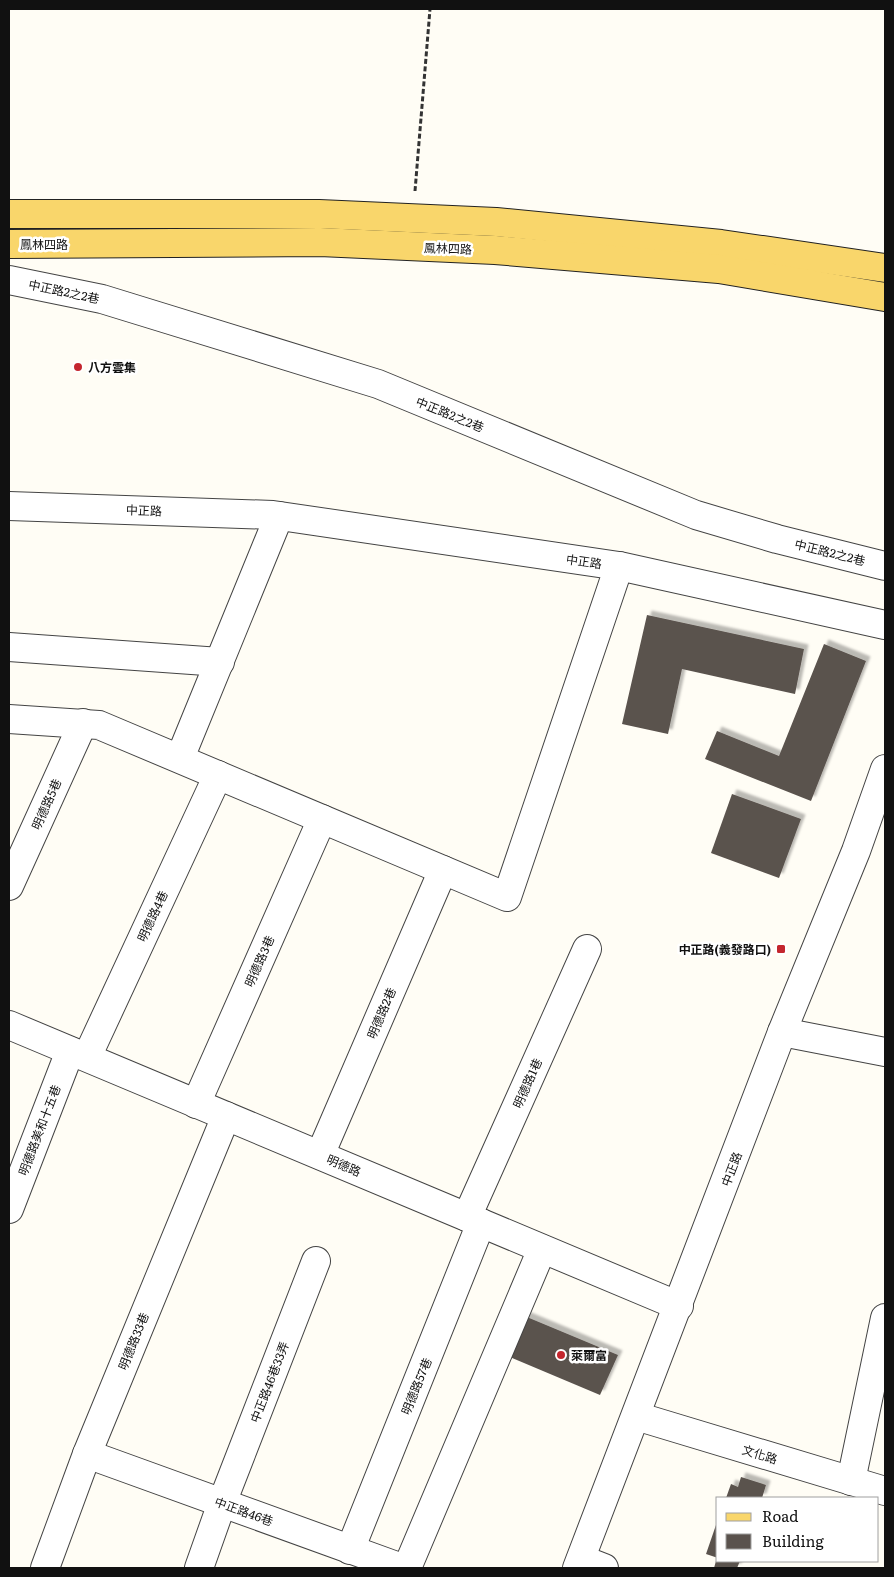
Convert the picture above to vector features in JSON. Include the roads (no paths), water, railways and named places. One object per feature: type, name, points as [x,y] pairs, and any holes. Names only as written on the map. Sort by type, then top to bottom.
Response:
[{"type":"main road","points":[[9,214],[320,214],[496,222],[721,244],[885,268]]},
{"type":"main road","name":"鳳林四路","points":[[9,244],[320,242],[495,250],[719,269],[885,296]]},
{"type":"street","name":"中正路2之2巷","points":[[9,280],[102,299],[378,384],[696,515],[777,539],[885,566]]},
{"type":"street","name":"中正路","points":[[9,506],[279,516],[619,566],[885,625]]},
{"type":"street","points":[[180,758],[279,516]]},
{"type":"street","points":[[9,719],[99,725],[507,897],[619,566]]},
{"type":"street","points":[[9,647],[220,662]]},
{"type":"street","name":"明德路5巷","points":[[9,886],[83,723]]},
{"type":"street","name":"中正路","points":[[588,1565],[636,1416],[782,1032],[856,852],[885,769]]},
{"type":"street","name":"明德路4巷","points":[[78,1054],[218,774]]},
{"type":"street","name":"明德路3巷","points":[[196,1104],[322,819]]},
{"type":"street","name":"明德路2巷","points":[[320,1155],[443,870]]},
{"type":"street","name":"明德路1巷","points":[[474,1220],[587,949]]},
{"type":"street","name":"明德路","points":[[9,1025],[679,1306]]},
{"type":"street","points":[[782,1032],[885,1052]]},
{"type":"street","name":"明德路美和十五巷","points":[[9,1209],[78,1054]]},
{"type":"street","name":"明德路33巷","points":[[45,1568],[87,1454],[226,1116]]},
{"type":"street","name":"明德路57巷","points":[[350,1550],[474,1220]]},
{"type":"street","points":[[393,1567],[542,1249]]},
{"type":"street","name":"中正路46巷33弄","points":[[199,1568],[222,1503],[316,1261]]},
{"type":"street","points":[[851,1481],[885,1318]]},
{"type":"street","name":"文化路","points":[[636,1416],[885,1491]]},
{"type":"street","name":"中正路46巷","points":[[87,1454],[393,1567]]},
{"type":"place","name":"八方雲集","points":[[78,367]]},
{"type":"place","name":"中正路(義發路口)","points":[[781,949]]},
{"type":"place","name":"萊爾富","points":[[561,1355]]}]
